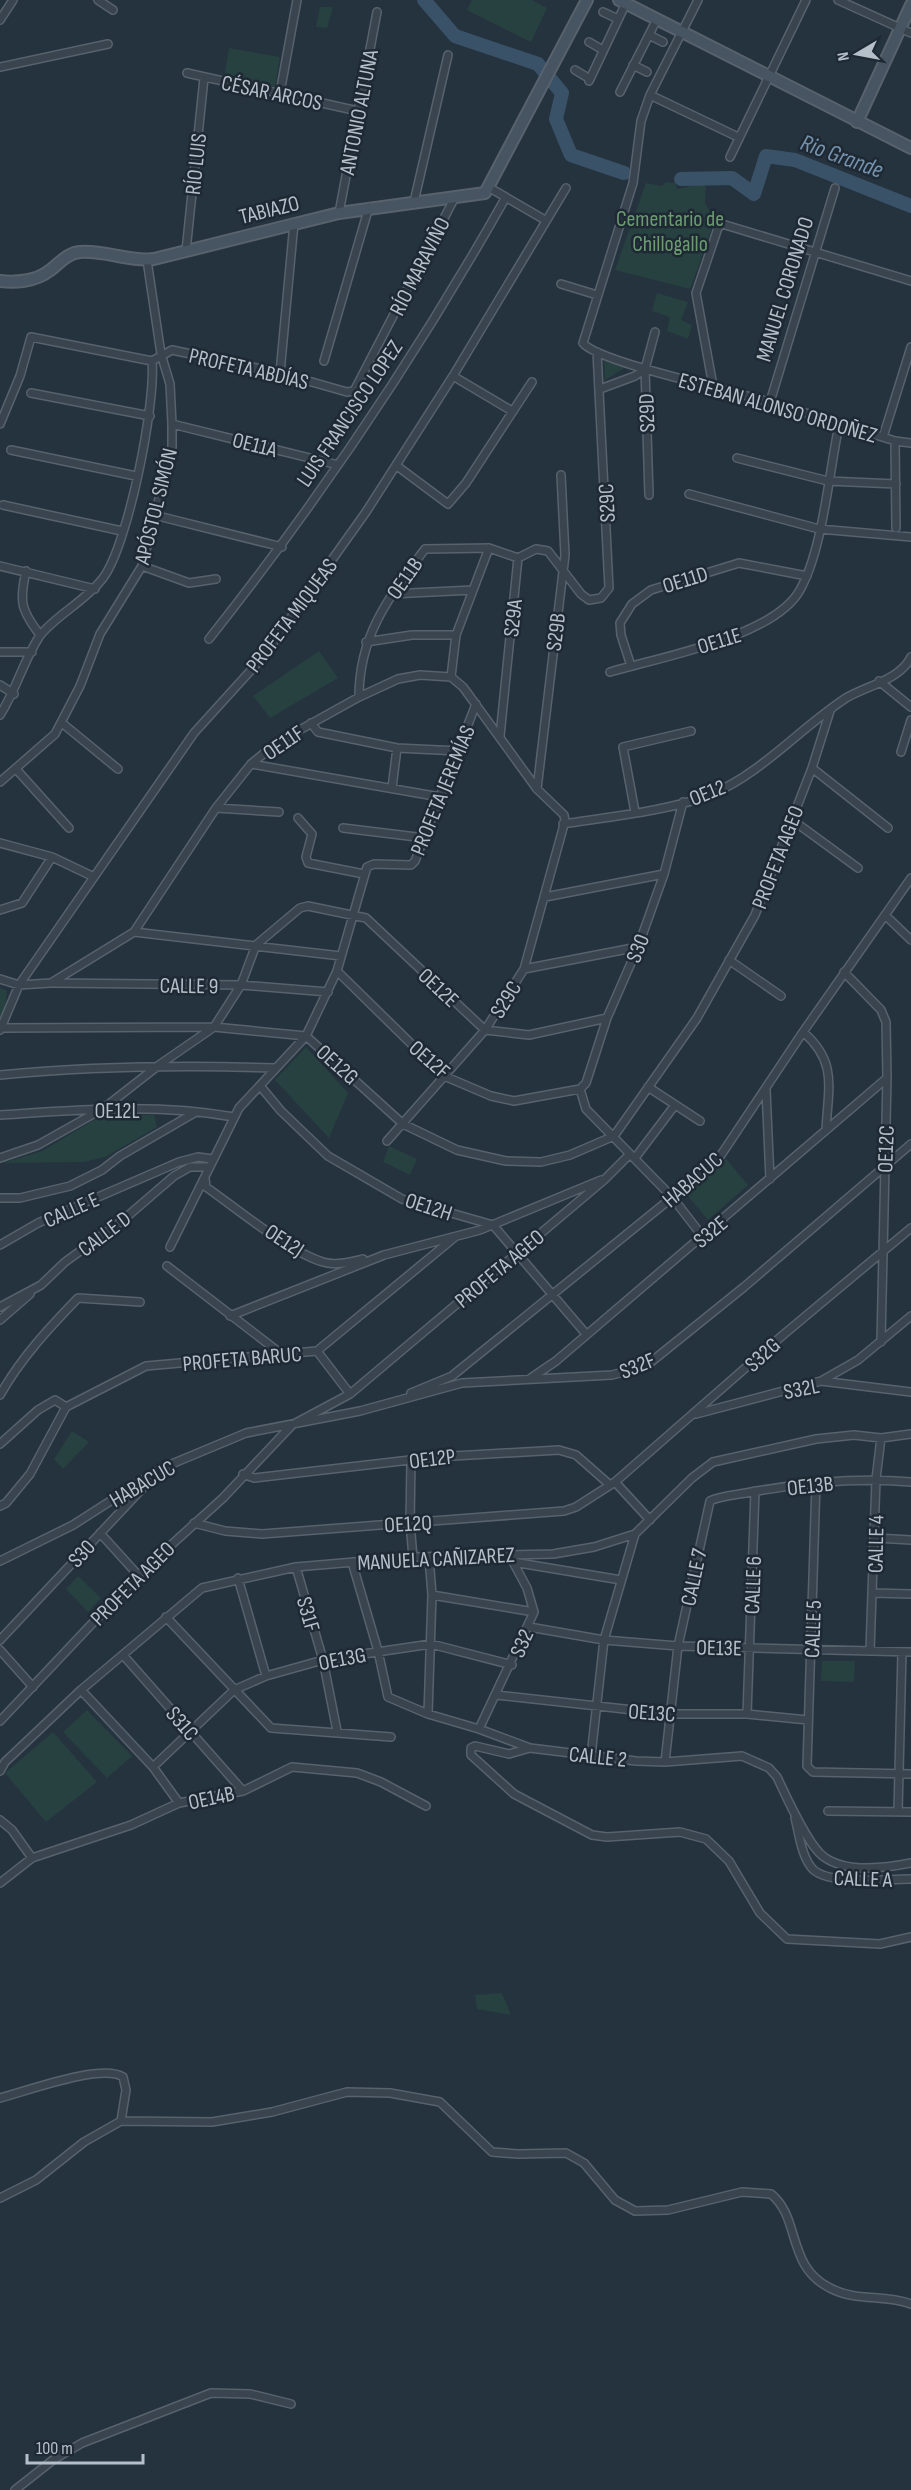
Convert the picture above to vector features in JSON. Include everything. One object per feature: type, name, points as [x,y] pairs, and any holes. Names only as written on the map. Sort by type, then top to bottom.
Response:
[{"type":"street","points":[[0,20],[13,0]]},
{"type":"street","points":[[98,0],[113,9]]},
{"type":"street","points":[[280,93],[297,0]]},
{"type":"street","points":[[545,220],[490,188],[587,0]]},
{"type":"street","points":[[561,284],[597,295],[633,183],[639,131],[650,95],[698,0]]},
{"type":"street","points":[[730,157],[806,0]]},
{"type":"street","points":[[838,0],[911,33]]},
{"type":"street","points":[[575,70],[589,80],[618,19],[623,2],[911,148]]},
{"type":"street","points":[[857,122],[911,5]]},
{"type":"street","name":"ANTONIO ALTUNA","points":[[339,213],[377,12]]},
{"type":"street","points":[[603,12],[618,19]]},
{"type":"street","points":[[620,92],[657,19]]},
{"type":"street","points":[[649,35],[663,42]]},
{"type":"street","points":[[589,42],[603,50]]},
{"type":"street","points":[[0,67],[108,44]]},
{"type":"street","points":[[414,202],[448,55]]},
{"type":"street","points":[[633,65],[647,72]]},
{"type":"street","name":"CÉSAR ARCOS","points":[[187,74],[358,111]]},
{"type":"street","name":"RÍO LUIS","points":[[186,251],[204,78]]},
{"type":"street","points":[[650,95],[738,137]]},
{"type":"street","name":"TABIAZO","points":[[0,281],[15,282],[37,278],[68,256],[79,252],[147,260],[339,213],[369,207],[454,199],[483,194],[490,188]]},
{"type":"street","name":"PROFETA MIQUEAS","points":[[0,1029],[19,985],[194,733],[262,657],[397,466],[566,188]]},
{"type":"street","name":"MANUEL CORONADO","points":[[770,402],[836,188]]},
{"type":"street","name":"LUIS FRANCISCO LOPEZ","points":[[209,639],[282,547],[383,401],[448,300],[506,197]]},
{"type":"street","name":"RÍO MARAVIÑO","points":[[347,392],[354,391],[361,380],[454,199]]},
{"type":"street","points":[[324,361],[369,207]]},
{"type":"street","points":[[280,373],[294,223]]},
{"type":"street","points":[[714,386],[696,293],[718,228],[722,225],[911,280]]},
{"type":"street","name":"APÓSTOL SIMÓN","points":[[0,782],[46,743],[62,723],[100,634],[142,566],[172,447],[168,374],[161,354],[147,260]]},
{"type":"street","name":"ESTEBAN ALONSO ORDOÑEZ","points":[[597,295],[583,343],[597,352],[645,369],[770,402],[895,441],[911,443]]},
{"type":"street","name":"S29D","points":[[650,495],[645,369],[655,332]]},
{"type":"street","points":[[0,424],[2,413],[31,337],[152,362],[150,416],[115,559],[95,589],[40,636],[14,694],[0,715]]},
{"type":"street","points":[[883,437],[911,347]]},
{"type":"street","name":"PROFETA ABDÍAS","points":[[152,362],[161,354],[172,351],[280,373],[347,392]]},
{"type":"street","name":"S29C","points":[[564,570],[581,594],[589,600],[601,598],[609,588],[597,352]]},
{"type":"street","points":[[600,389],[635,376],[645,369]]},
{"type":"street","points":[[453,376],[512,411]]},
{"type":"street","points":[[397,466],[448,504],[466,483],[532,382]]},
{"type":"street","points":[[31,393],[150,416]]},
{"type":"street","name":"OE11A","points":[[172,424],[338,465]]},
{"type":"street","name":"OE11E","points":[[610,672],[747,632],[763,624],[791,603],[807,576],[819,529],[839,425]]},
{"type":"street","points":[[895,441],[896,528]]},
{"type":"street","points":[[11,450],[136,476]]},
{"type":"street","points":[[736,458],[828,481],[896,484]]},
{"type":"street","name":"S29B","points":[[537,789],[564,570],[561,475]]},
{"type":"street","points":[[689,494],[819,529],[911,537]]},
{"type":"street","points":[[3,505],[122,531]]},
{"type":"street","points":[[154,515],[282,547]]},
{"type":"street","points":[[489,548],[456,635],[451,676],[476,704],[537,789],[564,815],[563,824]]},
{"type":"street","name":"OE11B","points":[[359,697],[359,671],[366,642],[391,594],[425,549],[489,548],[518,558]]},
{"type":"street","points":[[518,558],[530,551],[542,549],[552,554],[564,570]]},
{"type":"street","name":"S29A","points":[[500,736],[518,558]]},
{"type":"street","name":"OE11D","points":[[631,666],[621,635],[620,623],[632,604],[651,590],[739,563],[807,576]]},
{"type":"street","points":[[0,566],[95,589]]},
{"type":"street","points":[[142,566],[189,583],[216,579]]},
{"type":"street","points":[[26,571],[21,592],[22,605],[40,636]]},
{"type":"street","points":[[391,594],[473,590]]},
{"type":"street","points":[[366,642],[412,635],[456,635]]},
{"type":"street","points":[[0,652],[32,652]]},
{"type":"street","points":[[911,657],[903,668],[911,674]]},
{"type":"street","name":"OE12","points":[[563,824],[683,802],[722,788],[766,760],[847,698],[903,668]]},
{"type":"street","name":"OE11F","points":[[19,985],[51,983],[134,932],[216,808],[251,765],[278,742],[359,697],[398,679],[420,675],[451,676]]},
{"type":"street","points":[[879,681],[911,707]]},
{"type":"street","points":[[0,685],[14,694]]},
{"type":"street","name":"PROFETA JEREMÍAS","points":[[364,874],[367,867],[374,864],[411,865],[425,838],[476,704]]},
{"type":"street","name":"PROFETA AGEO","points":[[614,1136],[697,1017],[755,915],[812,768],[830,711]]},
{"type":"street","points":[[901,752],[911,720]]},
{"type":"street","points":[[62,723],[118,769]]},
{"type":"street","points":[[311,723],[318,732],[397,748],[459,751]]},
{"type":"street","points":[[635,812],[623,747],[691,731]]},
{"type":"street","points":[[392,788],[397,748]]},
{"type":"street","points":[[251,765],[440,797]]},
{"type":"street","points":[[812,768],[888,828]]},
{"type":"street","points":[[16,769],[69,828]]},
{"type":"street","name":"S30","points":[[580,1089],[586,1083],[607,1017],[638,947],[664,874],[683,802]]},
{"type":"street","points":[[216,808],[279,812]]},
{"type":"street","points":[[170,1247],[234,1118],[306,1036],[337,971],[364,874],[308,863],[306,857],[312,834],[298,818]]},
{"type":"street","points":[[791,819],[858,868]]},
{"type":"street","name":"S29C","points":[[387,1142],[485,1030],[524,969],[563,824]]},
{"type":"street","points":[[343,828],[425,838]]},
{"type":"street","points":[[0,843],[52,857],[94,877]]},
{"type":"street","points":[[0,909],[22,903],[52,857]]},
{"type":"street","points":[[544,897],[664,874]]},
{"type":"street","name":"HABACUC","points":[[394,1400],[452,1376],[712,1167],[723,1155],[803,1032],[911,878]]},
{"type":"street","points":[[0,1158],[38,1145],[104,1108],[159,1065],[214,1027],[240,985],[256,945],[300,908],[352,913]]},
{"type":"street","name":"OE12E","points":[[352,913],[366,918],[485,1030]]},
{"type":"street","points":[[885,915],[911,940]]},
{"type":"street","points":[[134,932],[341,956]]},
{"type":"street","points":[[524,969],[638,947]]},
{"type":"street","points":[[729,960],[781,996]]},
{"type":"street","name":"OE12F","points":[[337,971],[444,1076],[484,1094],[514,1101],[580,1089]]},
{"type":"street","name":"OE12C","points":[[844,972],[884,1016],[887,1078],[881,1342]]},
{"type":"street","points":[[0,979],[19,985]]},
{"type":"street","name":"CALLE 9","points":[[51,983],[240,985],[328,992]]},
{"type":"street","points":[[485,1030],[529,1035],[607,1017]]},
{"type":"street","name":"OE12G","points":[[0,1029],[214,1027],[306,1036],[403,1124],[457,1150],[523,1163],[556,1160],[614,1136]]},
{"type":"street","points":[[803,1032],[820,1048],[826,1061],[828,1076],[826,1130]]},
{"type":"street","points":[[0,1076],[77,1068],[159,1065],[276,1068]]},
{"type":"street","name":"S32E","points":[[530,1380],[703,1237],[887,1078]]},
{"type":"street","name":"OE12H","points":[[261,1087],[281,1112],[328,1156],[402,1199],[493,1225]]},
{"type":"street","points":[[648,1087],[700,1122]]},
{"type":"street","points":[[580,1089],[585,1107],[672,1197],[703,1237]]},
{"type":"street","points":[[766,1090],[770,1179]]},
{"type":"street","name":"PROFETA AGEO","points":[[0,1721],[138,1575],[223,1498],[243,1474],[292,1425],[350,1394],[632,1156],[675,1105]]},
{"type":"street","name":"OE12L","points":[[0,1115],[104,1108],[196,1112],[234,1118]]},
{"type":"street","points":[[0,1198],[20,1198],[70,1186],[102,1170],[120,1156],[196,1112]]},
{"type":"street","name":"S32F","points":[[292,1425],[360,1411],[462,1383],[619,1375],[646,1366],[744,1287],[911,1144]]},
{"type":"street","name":"CALLE E","points":[[0,1245],[38,1223],[179,1162],[192,1158],[210,1163]]},
{"type":"street","name":"CALLE D","points":[[0,1307],[41,1285],[65,1262],[123,1220],[174,1176],[190,1167],[210,1163]]},
{"type":"street","name":"OE12J","points":[[205,1176],[206,1187],[286,1244],[323,1262],[338,1264],[384,1255]]},
{"type":"street","name":"PROFETA BARUC","points":[[66,1407],[146,1366],[316,1351],[455,1237],[493,1225],[579,1188],[604,1180]]},
{"type":"street","points":[[493,1225],[586,1334]]},
{"type":"street","name":"S32G","points":[[612,1484],[783,1335],[911,1228]]},
{"type":"street","points":[[230,1316],[384,1255],[455,1237]]},
{"type":"street","points":[[167,1266],[280,1353]]},
{"type":"street","points":[[0,1320],[41,1285]]},
{"type":"street","points":[[0,1395],[18,1363],[34,1343],[78,1298],[140,1302]]},
{"type":"street","points":[[821,1381],[850,1366],[911,1316]]},
{"type":"street","points":[[316,1351],[350,1394]]},
{"type":"street","name":"S32L","points":[[694,1414],[821,1381],[911,1392]]},
{"type":"street","points":[[0,1444],[38,1410],[55,1400],[66,1407],[30,1474],[6,1503],[0,1506]]},
{"type":"street","name":"HABACUC","points":[[0,1561],[73,1524],[162,1468],[246,1433],[292,1425]]},
{"type":"street","name":"MANUELA CAÑIZAREZ","points":[[0,1771],[5,1762],[81,1690],[202,1588],[238,1578],[296,1567],[413,1557],[513,1558],[594,1547],[634,1534],[692,1478],[713,1462],[816,1439],[854,1435],[881,1437],[911,1434]]},
{"type":"street","name":"CALLE 4","points":[[870,1651],[876,1538],[876,1479],[881,1437]]},
{"type":"street","name":"OE12P","points":[[243,1474],[254,1478],[466,1454],[559,1450],[576,1455],[612,1484],[650,1520]]},
{"type":"street","points":[[411,1461],[410,1523],[413,1557]]},
{"type":"street","name":"S30","points":[[0,1640],[162,1468]]},
{"type":"street","name":"OE13B","points":[[710,1501],[755,1491],[816,1483],[876,1479],[911,1482]]},
{"type":"street","name":"CALLE 5","points":[[816,1483],[807,1763],[813,1772],[899,1773]]},
{"type":"street","name":"OE12Q","points":[[194,1523],[225,1531],[262,1534],[564,1511],[576,1507],[612,1484]]},
{"type":"street","name":"CALLE 6","points":[[747,1714],[755,1491]]},
{"type":"street","name":"CALLE 7","points":[[665,1762],[678,1646],[710,1501]]},
{"type":"street","points":[[100,1533],[138,1575]]},
{"type":"street","points":[[591,1756],[604,1640],[634,1534]]},
{"type":"street","points":[[876,1538],[911,1540]]},
{"type":"street","points":[[428,1714],[432,1595],[429,1557]]},
{"type":"street","points":[[513,1558],[621,1580]]},
{"type":"street","name":"S32","points":[[479,1729],[512,1665],[534,1612],[527,1588],[513,1558]]},
{"type":"street","points":[[352,1562],[378,1651]]},
{"type":"street","name":"S31F","points":[[296,1567],[323,1660],[337,1731]]},
{"type":"street","points":[[238,1578],[266,1676]]},
{"type":"street","points":[[873,1593],[911,1594]]},
{"type":"street","points":[[432,1595],[534,1612]]},
{"type":"street","points":[[166,1617],[271,1728],[337,1731],[391,1737]]},
{"type":"street","name":"OE13E","points":[[529,1627],[604,1640],[678,1646],[911,1652]]},
{"type":"street","name":"OE13G","points":[[153,1767],[189,1730],[234,1690],[266,1676],[323,1660],[431,1644],[512,1665]]},
{"type":"street","points":[[0,1650],[33,1687]]},
{"type":"street","name":"CALLE 2","points":[[378,1651],[388,1697],[428,1714],[479,1729],[530,1748],[665,1762],[727,1755],[755,1760],[769,1768],[777,1777],[792,1807]]},
{"type":"street","points":[[898,1812],[902,1652]]},
{"type":"street","name":"S31C","points":[[123,1655],[243,1791]]},
{"type":"street","points":[[81,1690],[153,1767],[179,1803]]},
{"type":"street","name":"OE13C","points":[[496,1695],[670,1714],[747,1714],[808,1720]]},
{"type":"street","points":[[900,1713],[911,1713]]},
{"type":"street","points":[[530,1748],[509,1754],[475,1746],[471,1748],[471,1755],[514,1794],[592,1835],[607,1837],[680,1832],[706,1839],[729,1861],[760,1913],[788,1938],[888,1944],[911,1937]]},
{"type":"street","name":"OE14B","points":[[0,1883],[32,1858],[131,1825],[179,1803],[243,1791],[292,1767],[357,1773],[381,1782],[426,1806]]},
{"type":"street","points":[[899,1773],[911,1773]]},
{"type":"street","points":[[792,1807],[820,1854],[831,1861],[843,1865],[874,1867],[911,1863]]},
{"type":"street","name":"CALLE A","points":[[792,1807],[807,1860],[815,1872],[834,1878],[911,1879]]},
{"type":"street","points":[[828,1810],[911,1812]]},
{"type":"street","points":[[0,1820],[12,1830],[32,1858]]},
{"type":"street","points":[[0,2098],[88,2074],[116,2072],[123,2077],[126,2090],[121,2121]]},
{"type":"street","points":[[0,2203],[36,2180],[84,2142],[121,2121],[212,2122],[272,2112],[347,2092],[390,2093],[440,2102],[492,2152],[518,2154],[559,2151],[578,2158],[615,2200],[635,2211],[668,2210],[742,2192],[771,2194],[781,2205],[805,2268],[813,2278],[842,2294],[911,2304]]},
{"type":"street","points":[[0,2198],[13,2193]]},
{"type":"street","points":[[15,2490],[53,2460],[82,2443],[211,2393],[250,2394],[291,2404]]},
{"type":"green space","points":[[472,0],[532,0],[547,8],[531,42],[467,10]]},
{"type":"green space","points":[[320,7],[333,7],[327,28],[316,27]]},
{"type":"green space","points":[[229,48],[280,57],[275,87],[224,78]]},
{"type":"green space","name":"Cementario de Chillogallo","points":[[666,182],[675,183],[677,189],[706,183],[705,203],[715,220],[690,289],[615,270],[646,183],[662,186]]},
{"type":"green space","points":[[657,293],[688,302],[681,320],[692,325],[688,339],[667,331],[670,317],[652,311]]},
{"type":"green space","points":[[604,361],[626,367],[605,380]]},
{"type":"green space","points":[[319,651],[338,678],[270,718],[253,696]]},
{"type":"green space","points":[[0,988],[7,991],[5,1008],[0,1018]]},
{"type":"green space","points":[[306,1047],[348,1093],[329,1138],[275,1080]]},
{"type":"green space","points":[[104,1114],[154,1115],[157,1127],[105,1157],[84,1162],[3,1163],[42,1151]]},
{"type":"green space","points":[[389,1146],[417,1159],[410,1175],[383,1162]]},
{"type":"green space","points":[[726,1159],[748,1185],[708,1220],[687,1195]]},
{"type":"green space","points":[[72,1431],[89,1442],[63,1469],[54,1459]]},
{"type":"green space","points":[[78,1576],[101,1598],[88,1612],[66,1589]]},
{"type":"green space","points":[[822,1661],[855,1661],[854,1682],[821,1681]]},
{"type":"green space","points":[[87,1710],[132,1756],[107,1778],[63,1732]]},
{"type":"green space","points":[[53,1732],[97,1782],[46,1822],[5,1773]]},
{"type":"green space","points":[[502,1993],[511,2015],[477,2009],[475,1995]]},
{"type":"waterway","name":"Rio Grande","points":[[424,0],[455,36],[538,64],[562,93],[556,119],[571,155],[624,173]]},
{"type":"waterway","name":"Rio Grande","points":[[681,179],[732,178],[754,194],[766,156],[795,160],[911,206]]}]
